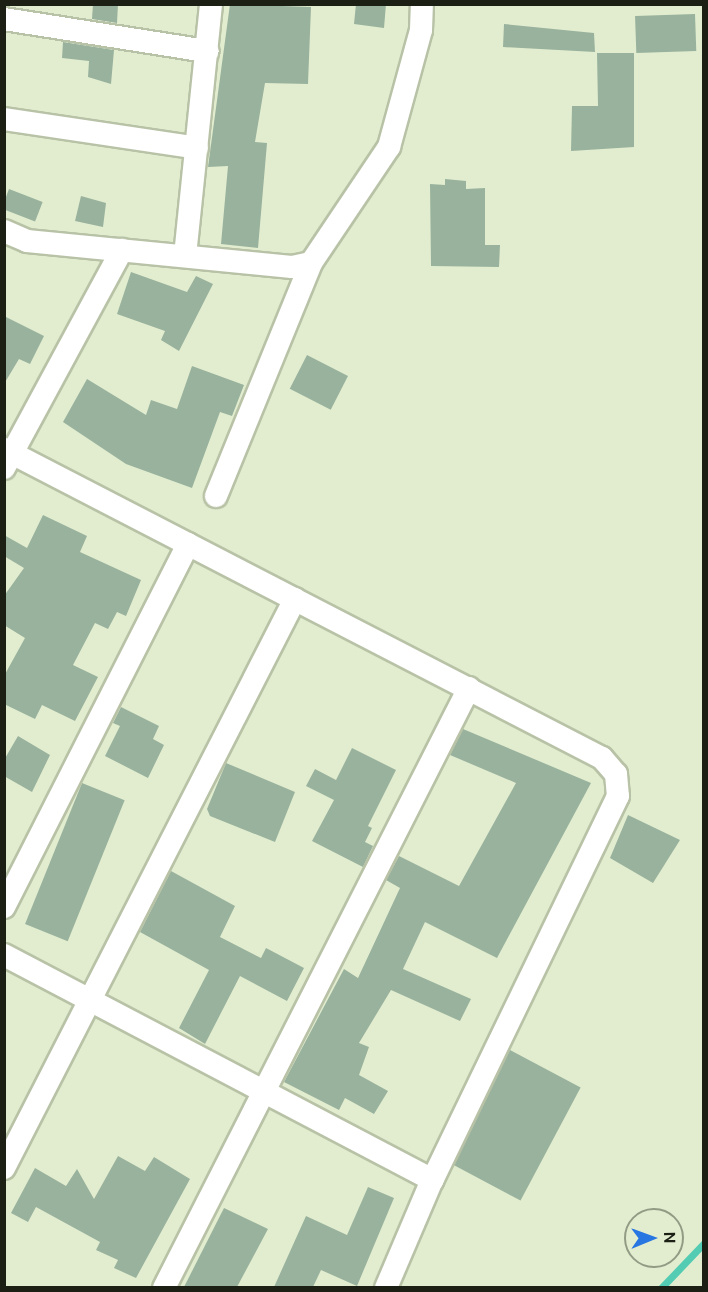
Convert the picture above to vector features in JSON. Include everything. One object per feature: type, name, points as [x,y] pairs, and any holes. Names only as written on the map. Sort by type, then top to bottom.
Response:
[{"type":"street","points":[[185,256],[211,4]]},
{"type":"street","points":[[216,496],[311,263],[389,147],[421,30],[422,4]]},
{"type":"street","points":[[4,20],[207,51]]},
{"type":"street","points":[[4,118],[197,148]]},
{"type":"street","points":[[4,231],[27,241],[292,267],[311,263]]},
{"type":"street","points":[[122,250],[7,456],[188,544],[469,688],[602,759],[616,774],[618,796],[432,1180],[386,1287]]},
{"type":"street","points":[[4,906],[188,544]]},
{"type":"street","points":[[4,1168],[295,599]]},
{"type":"street","points":[[164,1287],[469,688]]},
{"type":"street","points":[[4,955],[265,1089],[432,1180]]},
{"type":"building","points":[[93,4],[118,4],[117,23],[92,19]]},
{"type":"building","points":[[230,4],[311,7],[308,84],[265,83],[255,142],[267,143],[258,248],[221,244],[228,166],[208,167]]},
{"type":"building","points":[[356,4],[386,4],[384,28],[354,24]]},
{"type":"building","points":[[695,14],[696,51],[636,53],[635,16]]},
{"type":"building","points":[[504,24],[594,33],[595,52],[503,47]]},
{"type":"building","points":[[63,42],[114,50],[111,84],[88,77],[89,61],[62,58]]},
{"type":"building","points":[[597,53],[634,53],[634,147],[571,151],[572,106],[598,106]]},
{"type":"building","points":[[445,179],[466,181],[466,189],[485,188],[485,245],[500,245],[499,267],[431,266],[430,184],[445,185]]},
{"type":"building","points":[[9,189],[43,202],[35,222],[4,210]]},
{"type":"building","points":[[81,196],[106,203],[103,227],[75,221]]},
{"type":"building","points":[[131,272],[187,292],[196,276],[213,284],[179,351],[161,340],[165,331],[117,314]]},
{"type":"building","points":[[4,316],[44,336],[30,364],[19,359],[4,384]]},
{"type":"building","points":[[307,355],[348,376],[331,410],[290,389]]},
{"type":"building","points":[[192,366],[244,385],[232,416],[220,412],[192,488],[126,464],[63,422],[87,379],[146,415],[151,400],[177,409]]},
{"type":"building","points":[[43,515],[87,536],[80,552],[141,580],[126,616],[117,612],[108,629],[95,623],[73,665],[98,677],[75,721],[42,705],[35,719],[4,704],[4,676],[25,638],[4,625],[4,596],[24,568],[4,556],[4,535],[27,548]]},
{"type":"building","points":[[121,707],[159,726],[153,739],[164,745],[148,778],[105,756],[120,726],[113,723]]},
{"type":"building","points":[[463,729],[591,783],[497,958],[425,922],[403,969],[471,999],[460,1021],[391,990],[359,1043],[369,1047],[359,1075],[388,1091],[374,1114],[345,1098],[339,1110],[284,1082],[344,969],[358,978],[400,888],[386,880],[399,856],[459,886],[516,783],[450,755]]},
{"type":"building","points":[[18,736],[50,755],[32,792],[4,776],[4,760]]},
{"type":"building","points":[[352,748],[396,770],[368,826],[372,828],[365,842],[373,846],[363,867],[312,841],[334,800],[306,786],[315,769],[336,780]]},
{"type":"building","points":[[226,763],[295,792],[275,842],[210,816],[207,809]]},
{"type":"building","points":[[82,783],[125,800],[68,941],[25,924]]},
{"type":"building","points":[[628,815],[680,840],[653,883],[610,858]]},
{"type":"building","points":[[171,871],[235,906],[220,937],[261,958],[266,948],[304,968],[287,1001],[240,976],[205,1044],[179,1028],[209,970],[140,932]]},
{"type":"building","points":[[510,1050],[581,1088],[521,1201],[450,1163]]},
{"type":"building","points":[[118,1156],[145,1171],[154,1157],[190,1179],[136,1278],[114,1268],[118,1260],[96,1250],[100,1242],[36,1207],[28,1222],[11,1213],[35,1168],[66,1186],[77,1169],[94,1199]]},
{"type":"building","points":[[368,1187],[394,1198],[357,1286],[321,1270],[313,1287],[274,1287],[306,1216],[347,1235]]},
{"type":"building","points":[[224,1208],[268,1229],[237,1287],[184,1287]]},
{"type":"waterway","points":[[661,1288],[704,1243]]}]
